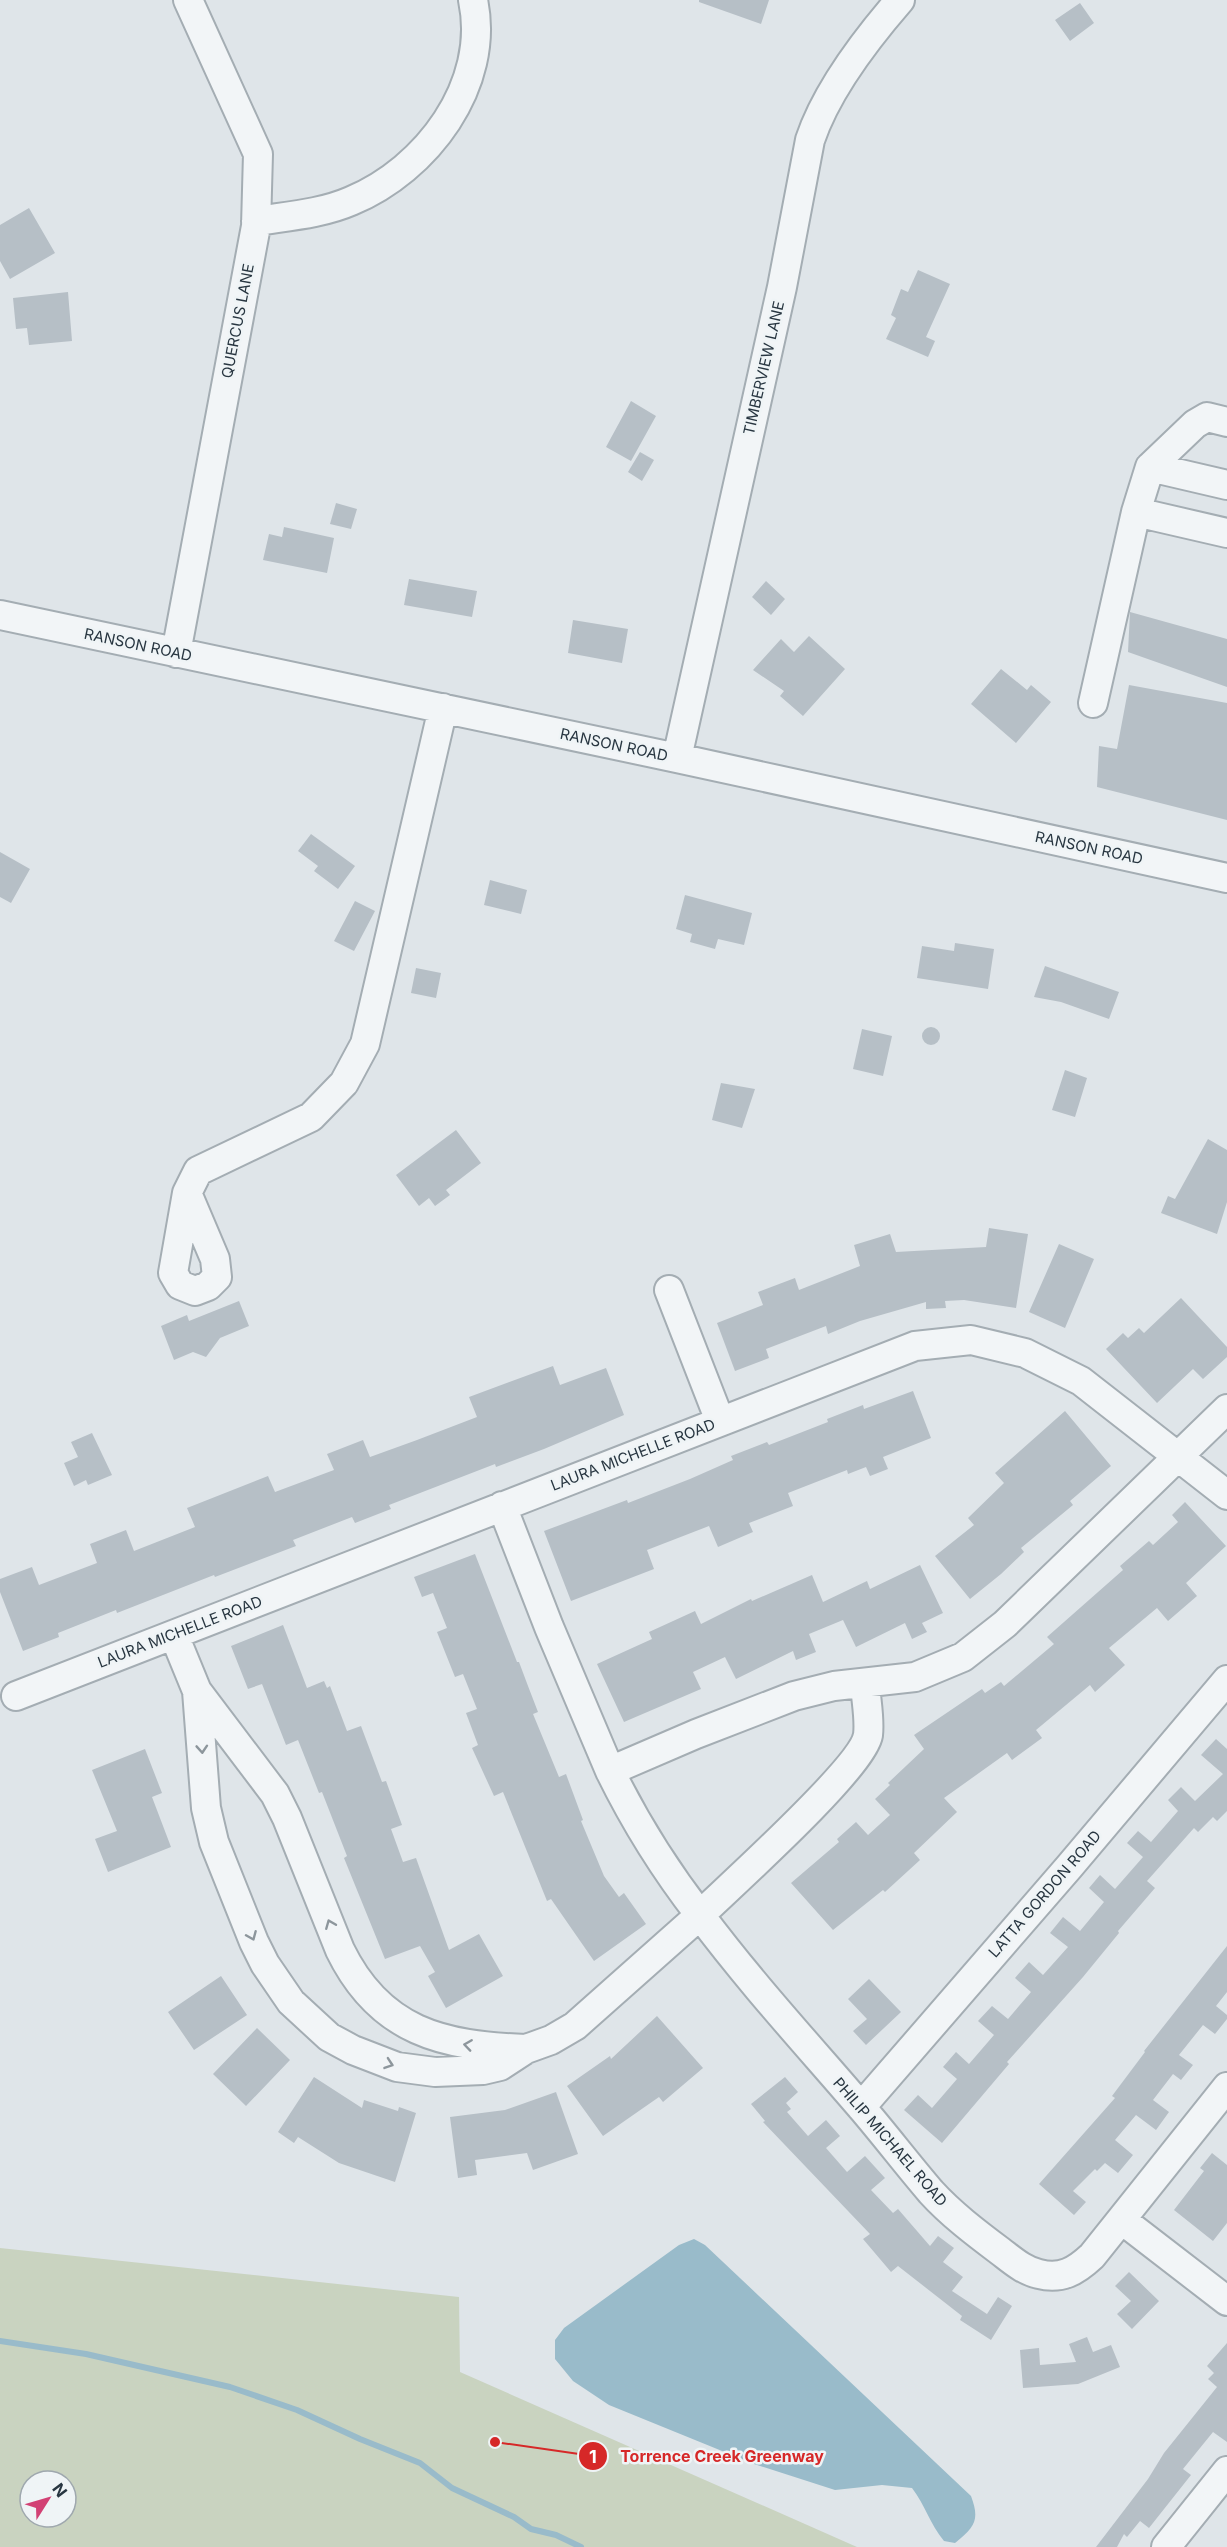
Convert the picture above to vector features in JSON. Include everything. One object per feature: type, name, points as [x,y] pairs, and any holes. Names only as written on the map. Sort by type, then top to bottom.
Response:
[{"type":"street","name":"QUERCUS LANE","points":[[176,653],[256,221],[258,154],[188,0]]},
{"type":"street","points":[[256,221],[323,211],[350,202],[375,190],[417,158],[436,137],[459,98],[469,73],[476,15],[473,0]]},
{"type":"street","name":"TIMBERVIEW LANE","points":[[677,758],[782,287],[810,140],[816,123],[867,38],[900,0]]},
{"type":"street","points":[[1093,703],[1136,512],[1150,467],[1195,424],[1207,417],[1227,422]]},
{"type":"street","points":[[1150,467],[1227,485]]},
{"type":"street","points":[[1136,512],[1227,533]]},
{"type":"street","name":"RANSON ROAD","points":[[0,615],[677,758],[1227,878]]},
{"type":"street","points":[[187,1193],[198,1170],[311,1117],[344,1083],[365,1044],[443,708]]},
{"type":"street","points":[[669,1290],[720,1421]]},
{"type":"street","name":"LAURA MICHELLE ROAD","points":[[16,1696],[915,1346],[971,1340],[1025,1353],[1081,1381],[1175,1457],[1227,1495]]},
{"type":"street","points":[[610,1771],[696,1734],[794,1696],[834,1686],[915,1677],[963,1657],[984,1642],[1227,1409]]},
{"type":"street","name":"PHILIP MICHAEL ROAD","points":[[502,1506],[549,1627],[610,1771],[669,1874],[750,1980],[947,2208],[993,2246],[1036,2274],[1053,2277],[1067,2274],[1080,2266],[1122,2220],[1227,2087]]},
{"type":"street","points":[[174,1635],[197,1691],[275,1794],[287,1818],[340,1950],[353,1973],[372,1998],[395,2018],[427,2034],[466,2044],[526,2049]]},
{"type":"street","name":"LATTA GORDON ROAD","points":[[861,2107],[1227,1680]]},
{"type":"street","points":[[197,1691],[206,1808],[214,1842],[258,1949],[291,2002],[329,2037],[353,2050],[397,2067],[435,2073],[483,2070],[500,2066],[526,2049],[550,2040],[575,2026],[700,1914],[805,1813],[856,1760],[868,1736],[865,1684]]},
{"type":"street","points":[[1122,2220],[1227,2301]]},
{"type":"street","points":[[1166,2547],[1227,2471]]},
{"type":"green space","points":[[0,2248],[459,2297],[460,2372],[857,2547],[0,2547]]},
{"type":"water","points":[[694,2239],[705,2245],[971,2496],[975,2511],[974,2522],[962,2537],[955,2543],[944,2541],[912,2488],[882,2485],[835,2490],[754,2464],[609,2405],[573,2381],[555,2359],[555,2340],[564,2328],[679,2245]]},
{"type":"building","points":[[699,0],[769,0],[761,24],[699,2]]},
{"type":"building","points":[[1080,3],[1094,23],[1070,41],[1055,20]]},
{"type":"building","points":[[29,208],[55,253],[10,279],[0,261],[0,225]]},
{"type":"building","points":[[918,270],[950,284],[926,337],[935,341],[928,357],[886,339],[896,318],[891,315],[901,289],[908,292]]},
{"type":"building","points":[[68,292],[72,341],[29,345],[27,328],[16,329],[13,298]]},
{"type":"building","points":[[631,401],[656,416],[631,461],[606,447]]},
{"type":"building","points":[[640,452],[654,460],[642,481],[628,472]]},
{"type":"building","points":[[336,503],[357,509],[351,529],[330,524]]},
{"type":"building","points":[[284,527],[334,538],[327,573],[263,560],[269,534],[282,537]]},
{"type":"building","points":[[409,579],[477,591],[472,617],[404,605]]},
{"type":"building","points":[[766,581],[785,599],[771,615],[752,597]]},
{"type":"building","points":[[1130,612],[1227,639],[1227,687],[1128,652]]},
{"type":"building","points":[[573,620],[628,629],[622,663],[568,653]]},
{"type":"building","points":[[809,636],[845,669],[803,716],[780,696],[784,691],[753,670],[781,639],[794,652]]},
{"type":"building","points":[[1001,669],[1027,690],[1031,685],[1051,702],[1016,743],[971,704]]},
{"type":"building","points":[[1129,685],[1227,703],[1227,820],[1097,787],[1099,746],[1117,749]]},
{"type":"building","points":[[311,834],[355,866],[338,889],[314,871],[318,866],[298,851]]},
{"type":"building","points":[[0,852],[30,869],[11,903],[0,897]]},
{"type":"building","points":[[490,880],[527,890],[521,914],[484,905]]},
{"type":"building","points":[[685,895],[752,913],[744,945],[718,939],[715,949],[690,942],[692,934],[676,929]]},
{"type":"building","points":[[355,901],[375,911],[354,951],[334,941]]},
{"type":"building","points":[[955,943],[994,949],[988,989],[917,978],[922,946],[954,951]]},
{"type":"building","points":[[1045,966],[1119,992],[1109,1019],[1061,1002],[1034,997]]},
{"type":"building","points":[[416,968],[441,973],[436,998],[411,993]]},
{"type":"building","points":[[931,1027],[937,1030],[940,1036],[937,1042],[931,1045],[925,1042],[922,1036],[925,1030]]},
{"type":"building","points":[[862,1029],[892,1036],[883,1076],[853,1069]]},
{"type":"building","points":[[1065,1070],[1087,1078],[1075,1117],[1052,1110]]},
{"type":"building","points":[[721,1083],[755,1089],[742,1128],[712,1120]]},
{"type":"building","points":[[456,1130],[481,1163],[446,1190],[450,1195],[435,1206],[429,1198],[419,1206],[396,1175]]},
{"type":"building","points":[[1208,1139],[1227,1150],[1227,1202],[1217,1234],[1161,1213],[1168,1196],[1175,1199]]},
{"type":"building","points":[[989,1228],[1028,1234],[1016,1308],[964,1300],[945,1301],[946,1308],[926,1309],[926,1302],[860,1321],[828,1334],[826,1326],[766,1349],[769,1358],[735,1371],[717,1323],[763,1305],[758,1292],[795,1278],[799,1290],[860,1266],[854,1245],[890,1234],[896,1252],[986,1247]]},
{"type":"building","points":[[1059,1244],[1094,1259],[1065,1328],[1029,1312]]},
{"type":"building","points":[[1181,1298],[1227,1347],[1227,1357],[1203,1379],[1193,1369],[1157,1403],[1106,1349],[1123,1333],[1128,1338],[1139,1328],[1144,1333]]},
{"type":"building","points":[[239,1301],[249,1326],[220,1338],[206,1357],[193,1352],[174,1360],[161,1326],[187,1315],[189,1321]]},
{"type":"building","points":[[553,1366],[560,1385],[606,1368],[624,1415],[544,1449],[496,1467],[495,1464],[389,1505],[391,1509],[355,1523],[352,1517],[293,1540],[296,1546],[117,1613],[116,1610],[58,1633],[59,1637],[23,1651],[0,1592],[0,1579],[32,1567],[39,1585],[97,1563],[90,1544],[126,1530],[134,1551],[195,1527],[187,1508],[268,1476],[275,1492],[334,1470],[327,1454],[363,1440],[370,1457],[477,1417],[469,1397]]},
{"type":"building","points":[[913,1391],[931,1438],[883,1457],[888,1469],[870,1476],[866,1467],[848,1474],[847,1470],[788,1493],[793,1506],[749,1523],[753,1532],[718,1547],[709,1526],[647,1550],[654,1569],[571,1601],[544,1531],[627,1500],[628,1503],[690,1479],[733,1460],[731,1456],[767,1442],[769,1445],[828,1422],[827,1419],[863,1405],[864,1409]]},
{"type":"building","points":[[1065,1411],[1111,1466],[1070,1501],[1073,1505],[1021,1548],[1024,1552],[1001,1574],[970,1599],[935,1556],[974,1525],[968,1518],[1004,1483],[995,1473]]},
{"type":"building","points":[[92,1433],[112,1475],[88,1485],[86,1480],[74,1486],[64,1463],[78,1457],[71,1442]]},
{"type":"building","points":[[1185,1502],[1226,1546],[1186,1583],[1197,1596],[1168,1621],[1157,1608],[1109,1648],[1125,1665],[1095,1692],[1090,1685],[1036,1730],[1042,1738],[1012,1760],[1007,1753],[944,1798],[957,1812],[914,1853],[920,1860],[885,1892],[883,1890],[833,1930],[791,1883],[839,1842],[837,1839],[856,1822],[868,1835],[890,1815],[875,1799],[890,1785],[888,1783],[924,1749],[914,1735],[982,1689],[985,1693],[1001,1682],[1004,1686],[1054,1644],[1047,1637],[1123,1570],[1120,1566],[1149,1541],[1153,1545],[1178,1522],[1172,1515]]},
{"type":"building","points":[[475,1554],[538,1712],[533,1714],[559,1777],[566,1774],[583,1820],[581,1821],[604,1876],[619,1897],[624,1893],[646,1924],[594,1961],[551,1899],[547,1901],[503,1792],[494,1796],[472,1748],[478,1745],[466,1713],[477,1709],[463,1674],[455,1677],[437,1632],[447,1628],[433,1593],[422,1597],[414,1577]]},
{"type":"building","points":[[920,1565],[943,1613],[922,1623],[927,1632],[912,1639],[905,1623],[856,1647],[843,1620],[809,1634],[816,1652],[796,1660],[793,1651],[736,1679],[725,1657],[693,1672],[701,1689],[624,1722],[597,1664],[652,1639],[649,1632],[695,1611],[701,1624],[751,1599],[752,1601],[812,1575],[823,1602],[867,1581],[870,1589]]},
{"type":"building","points":[[283,1625],[307,1688],[324,1681],[327,1688],[330,1686],[347,1731],[361,1726],[382,1782],[386,1781],[402,1825],[391,1829],[403,1862],[416,1858],[449,1950],[479,1934],[503,1976],[446,2008],[428,1976],[435,1972],[420,1946],[385,1959],[344,1858],[347,1856],[322,1792],[319,1793],[298,1740],[286,1745],[262,1684],[248,1689],[231,1646]]},
{"type":"building","points":[[1216,1739],[1227,1749],[1227,1811],[1217,1821],[1213,1817],[1198,1832],[1194,1828],[1147,1881],[1155,1888],[1083,1977],[1007,2062],[1009,2064],[942,2143],[904,2110],[918,2095],[932,2108],[957,2079],[943,2067],[956,2052],[969,2064],[994,2035],[978,2021],[992,2006],[1008,2019],[1031,1992],[1015,1978],[1029,1962],[1043,1975],[1068,1947],[1050,1933],[1063,1917],[1080,1931],[1104,1902],[1089,1888],[1100,1875],[1115,1889],[1143,1857],[1127,1843],[1138,1831],[1151,1842],[1178,1811],[1168,1800],[1181,1787],[1195,1801],[1223,1774],[1201,1755]]},
{"type":"building","points":[[145,1749],[162,1793],[152,1797],[171,1847],[108,1872],[95,1839],[117,1831],[92,1770]]},
{"type":"building","points":[[1227,1946],[1227,1992],[1216,2006],[1227,2015],[1227,2019],[1215,2034],[1203,2025],[1179,2055],[1193,2065],[1181,2080],[1173,2074],[1153,2100],[1169,2112],[1156,2130],[1136,2115],[1115,2140],[1133,2155],[1118,2173],[1105,2163],[1097,2171],[1095,2169],[1073,2191],[1086,2202],[1074,2215],[1039,2184],[1115,2098],[1112,2096],[1144,2051]]},
{"type":"building","points":[[221,1976],[247,2015],[194,2050],[168,2012]]},
{"type":"building","points":[[869,1979],[901,2012],[866,2045],[853,2031],[867,2019],[848,1999]]},
{"type":"building","points":[[657,2016],[703,2068],[663,2102],[659,2097],[603,2136],[567,2086],[610,2056],[611,2059]]},
{"type":"building","points":[[257,2028],[290,2060],[246,2106],[213,2074]]},
{"type":"building","points":[[314,2077],[362,2108],[364,2100],[398,2111],[399,2107],[416,2113],[395,2182],[339,2163],[298,2137],[294,2143],[278,2132]]},
{"type":"building","points":[[785,2077],[798,2092],[786,2103],[791,2109],[787,2112],[808,2136],[826,2120],[840,2136],[826,2148],[847,2172],[865,2156],[885,2178],[871,2190],[893,2213],[898,2209],[930,2246],[938,2236],[954,2248],[943,2262],[963,2277],[952,2291],[987,2314],[998,2297],[1012,2306],[991,2340],[960,2320],[962,2316],[898,2266],[891,2272],[863,2239],[870,2234],[763,2122],[765,2121],[751,2104]]},
{"type":"building","points":[[556,2092],[578,2154],[533,2170],[527,2153],[475,2160],[477,2175],[458,2178],[450,2117],[505,2110]]},
{"type":"building","points":[[1212,2153],[1227,2165],[1227,2223],[1213,2241],[1174,2210],[1204,2171],[1200,2168]]},
{"type":"building","points":[[1129,2272],[1159,2301],[1132,2329],[1117,2314],[1131,2301],[1115,2286]]},
{"type":"building","points":[[1087,2337],[1093,2352],[1111,2345],[1120,2367],[1078,2384],[1023,2388],[1020,2350],[1039,2348],[1040,2365],[1076,2362],[1069,2344]]},
{"type":"building","points":[[1227,2343],[1227,2442],[1213,2432],[1183,2469],[1191,2475],[1149,2528],[1140,2521],[1127,2537],[1124,2534],[1117,2547],[1096,2547],[1148,2479],[1164,2453],[1217,2387],[1208,2379],[1214,2373],[1207,2366]]},
{"type":"waterway","points":[[0,2341],[86,2354],[230,2387],[297,2410],[420,2463],[452,2488],[514,2517],[531,2529],[556,2535],[581,2547]]},
{"type":"place","name":"Torrence Creek Greenway","points":[[495,2442]]}]
